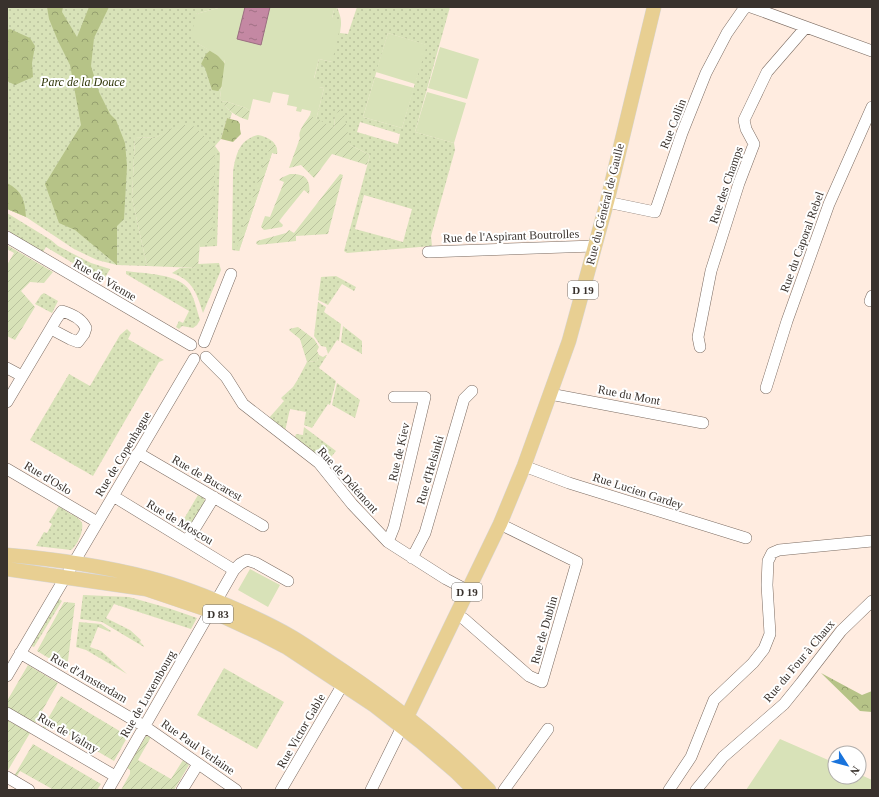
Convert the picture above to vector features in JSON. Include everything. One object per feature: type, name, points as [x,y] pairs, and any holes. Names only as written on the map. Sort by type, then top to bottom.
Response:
[{"type":"main road","name":"Rue du Général de Gaulle","points":[[524,466],[569,341],[607,202],[654,7]]},
{"type":"main road","name":"D 19","points":[[405,722],[467,590],[500,524],[524,466]]},
{"type":"main road","name":"D 83","points":[[7,554],[74,562],[150,578],[214,606],[286,648],[375,706],[434,737],[462,762],[489,790]]},
{"type":"main road","name":"D 83","points":[[7,569],[146,590],[214,606],[266,623],[292,637],[373,691],[474,790]]},
{"type":"street","name":"Rue Collin","points":[[607,202],[654,212],[682,133],[706,73],[727,34],[746,7]]},
{"type":"street","points":[[751,7],[872,51]]},
{"type":"street","name":"Rue des Champs","points":[[700,347],[698,337],[711,271],[739,183],[754,144],[746,129],[744,120],[767,72],[806,27]]},
{"type":"street","name":"Rue du Caporal Rebel","points":[[766,388],[787,321],[829,204],[872,107]]},
{"type":"street","name":"Rue de Vienne","points":[[7,237],[191,346]]},
{"type":"street","name":"Rue de l'Aspirant Boutrolles","points":[[428,252],[594,246]]},
{"type":"street","points":[[204,342],[231,274]]},
{"type":"street","points":[[7,402],[22,376],[62,311],[83,322],[86,328],[84,334],[78,342],[51,329]]},
{"type":"street","points":[[196,341],[204,342],[208,350],[206,356],[200,360],[194,359],[190,353],[191,346],[196,341]]},
{"type":"street","name":"Rue de Délémont","points":[[206,356],[226,377],[243,404],[319,463],[352,504],[388,542],[446,579],[467,590]]},
{"type":"street","name":"Rue de Copenhague","points":[[7,676],[194,359]]},
{"type":"street","points":[[7,368],[22,376]]},
{"type":"street","name":"Rue d'Helsinki","points":[[412,558],[425,533],[464,399],[472,391]]},
{"type":"street","name":"Rue du Mont","points":[[550,394],[703,423]]},
{"type":"street","name":"Rue de Kiev","points":[[388,542],[394,527],[425,397],[394,397]]},
{"type":"street","name":"Rue de Bucarest","points":[[138,453],[262,526]]},
{"type":"street","name":"Rue Lucien Gardey","points":[[524,466],[569,483],[746,538]]},
{"type":"street","name":"Rue d'Oslo","points":[[7,469],[97,522]]},
{"type":"street","name":"Rue de Moscou","points":[[113,496],[234,570]]},
{"type":"street","points":[[187,541],[214,497]]},
{"type":"street","name":"Rue de Dublin","points":[[456,614],[464,619],[529,676],[542,682],[577,562],[500,524]]},
{"type":"street","points":[[669,790],[691,757],[714,700],[753,663],[764,649],[770,634],[767,585],[768,561],[772,553],[778,550],[872,541]]},
{"type":"street","points":[[214,606],[234,570],[247,560],[256,562],[288,581]]},
{"type":"street","name":"Rue du Four à Chaux","points":[[696,790],[723,757],[784,704],[841,631],[872,600]]},
{"type":"street","name":"Rue de Luxembourg","points":[[108,790],[214,606]]},
{"type":"street","name":"Rue d'Amsterdam","points":[[20,653],[144,726]]},
{"type":"street","name":"Rue Victor Gable","points":[[281,790],[343,684]]},
{"type":"street","name":"Rue de Valmy","points":[[7,713],[115,776]]},
{"type":"street","points":[[371,790],[405,722]]},
{"type":"street","name":"Rue Paul Verlaine","points":[[144,726],[236,790]]},
{"type":"street","points":[[504,790],[548,729]]},
{"type":"street","points":[[182,790],[198,764]]},
{"type":"street","points":[[7,777],[29,790]]},
{"type":"green space","name":"Parc de la Douce","points":[[7,7],[222,7],[196,14],[197,43],[225,59],[220,98],[232,113],[230,119],[227,118],[221,139],[215,146],[220,153],[217,246],[200,247],[200,243],[212,242],[178,126],[155,138],[135,137],[132,198],[147,266],[117,265],[97,260],[74,249],[26,217],[7,209]]},
{"type":"green space","points":[[47,7],[63,7],[62,12],[77,37],[89,7],[109,7],[94,38],[91,66],[99,92],[110,114],[116,120],[125,143],[127,166],[124,219],[117,226],[117,265],[75,230],[59,223],[45,184],[81,125],[70,65],[49,19]]},
{"type":"green space","points":[[222,7],[337,7],[336,10],[334,10],[332,18],[341,23],[332,62],[319,59],[314,78],[320,80],[319,87],[324,88],[316,120],[310,115],[311,111],[302,109],[301,112],[296,111],[297,107],[287,105],[289,95],[273,92],[270,103],[253,99],[250,111],[246,108],[225,101],[222,102],[220,98],[225,60],[197,43],[192,33],[196,14]]},
{"type":"green space","points":[[337,7],[341,19],[340,33],[348,34],[357,7],[450,7],[415,132],[454,143],[455,150],[431,236],[432,246],[347,253],[344,251],[370,155],[350,145],[335,117],[334,128],[316,120],[324,88],[319,87],[314,79],[319,59],[332,62],[332,18],[334,10],[336,10]],"holes":[[[388,33],[426,45],[402,128],[363,117]],[[360,122],[400,134],[398,144],[357,132]],[[364,195],[412,209],[403,242],[355,229]]]},
{"type":"green space","points":[[10,29],[30,38],[35,46],[32,63],[33,77],[15,85],[7,81],[7,30]]},
{"type":"green space","points":[[388,33],[427,45],[415,84],[376,72]]},
{"type":"green space","points":[[440,47],[479,59],[467,99],[428,88]]},
{"type":"green space","points":[[212,49],[226,65],[223,85],[218,91],[212,90],[205,68],[201,64],[206,54]]},
{"type":"green space","points":[[375,77],[414,88],[402,128],[363,117]]},
{"type":"green space","points":[[427,92],[466,103],[454,143],[415,132]]},
{"type":"green space","points":[[225,101],[246,108],[250,111],[248,120],[230,111],[222,102]]},
{"type":"green space","points":[[339,110],[344,113],[350,145],[370,155],[367,165],[332,154],[314,178],[301,165],[289,168],[300,138],[299,135],[301,129],[310,115],[334,128],[335,117]]},
{"type":"green space","points":[[227,118],[238,121],[240,124],[241,134],[233,142],[221,139]]},
{"type":"green space","points":[[178,125],[192,125],[215,146],[212,243],[200,243],[198,268],[147,266],[132,198],[135,137],[155,138]]},
{"type":"green space","points":[[258,135],[265,137],[274,143],[277,154],[272,153],[239,251],[232,250],[233,172],[237,154],[246,140]]},
{"type":"green space","points":[[272,141],[275,144],[277,154],[272,153],[239,251],[237,247]]},
{"type":"green space","points":[[290,174],[300,175],[306,178],[309,184],[309,194],[304,190],[279,221],[283,225],[282,227],[264,230],[261,227],[265,216],[270,217],[284,182],[279,180]]},
{"type":"green space","points":[[340,174],[343,175],[328,234],[296,236],[296,241],[258,245],[256,243],[257,241],[286,233],[289,230],[294,233]]},
{"type":"green space","points":[[7,183],[16,189],[22,197],[26,217],[7,209]]},
{"type":"green space","points":[[7,213],[51,240],[58,246],[91,263],[110,269],[103,281],[46,247],[43,252],[11,233],[7,229]]},
{"type":"green space","points":[[7,245],[53,272],[44,283],[30,282],[21,291],[35,307],[15,340],[7,336],[7,265],[14,253],[7,249]]},
{"type":"green space","points":[[219,263],[221,270],[203,313],[193,288],[185,280],[172,273],[180,268],[198,268],[198,264]]},
{"type":"green space","points":[[126,271],[161,275],[185,285],[190,291],[196,306],[200,320],[197,325],[193,328],[182,326],[179,329],[176,327],[179,321],[183,323],[189,311],[126,274]]},
{"type":"green space","points":[[336,276],[356,287],[354,291],[342,284],[328,305],[318,300],[321,277]]},
{"type":"green space","points":[[44,293],[58,301],[52,313],[35,304]]},
{"type":"green space","points":[[318,302],[326,307],[324,312],[341,324],[339,341],[337,340],[328,354],[326,347],[321,346],[314,336]]},
{"type":"green space","points":[[343,326],[362,341],[362,354],[341,342]]},
{"type":"green space","points":[[298,327],[314,339],[319,347],[317,351],[319,355],[317,361],[307,362],[300,339],[289,329]]},
{"type":"green space","points":[[127,329],[131,333],[128,339],[164,360],[159,362],[93,476],[30,440],[69,374],[90,386],[120,335]]},
{"type":"green space","points":[[319,355],[323,357],[327,355],[319,368],[336,381],[330,405],[328,404],[312,428],[304,425],[306,412],[290,409],[285,431],[269,418],[284,401],[281,398],[293,387],[307,362],[317,361]]},
{"type":"green space","points":[[337,383],[360,400],[355,418],[332,405]]},
{"type":"green space","points":[[304,427],[336,451],[326,463],[295,437],[296,434],[303,435]]},
{"type":"green space","points":[[198,495],[204,498],[204,503],[187,530],[183,531],[178,529]]},
{"type":"green space","points":[[59,506],[72,514],[82,523],[82,530],[78,542],[71,550],[36,546],[44,532],[47,533],[52,524],[49,522]]},
{"type":"green space","points":[[250,569],[280,585],[268,607],[238,590]]},
{"type":"green space","points":[[83,595],[129,597],[197,618],[191,629],[114,604],[106,618],[130,630],[141,640],[140,642],[144,647],[102,622],[80,619]]},
{"type":"green space","points":[[58,598],[62,601],[34,647],[29,645]]},
{"type":"green space","points":[[64,602],[75,603],[67,669],[37,651]]},
{"type":"green space","points":[[79,622],[101,624],[111,631],[110,632],[98,627],[90,647],[101,651],[127,674],[86,650],[76,647]]},
{"type":"green space","points":[[28,665],[58,683],[34,725],[7,708],[7,701]]},
{"type":"green space","points":[[224,668],[284,702],[257,749],[197,715]]},
{"type":"green space","points":[[821,673],[862,695],[872,691],[872,712],[860,711]]},
{"type":"green space","points":[[61,696],[128,736],[114,761],[49,723],[44,730],[42,729]]},
{"type":"green space","points":[[7,720],[30,733],[7,772]]},
{"type":"green space","points":[[146,736],[151,737],[138,760],[171,779],[183,760],[189,765],[174,790],[121,790],[130,774],[130,770],[127,768]]},
{"type":"green space","points":[[780,739],[827,760],[827,785],[867,785],[867,778],[872,780],[872,790],[746,790]]},
{"type":"green space","points":[[33,744],[101,784],[97,790],[54,790],[20,771],[16,778],[14,776]]},
{"type":"water","points":[[245,7],[270,7],[261,45],[237,39]]}]
